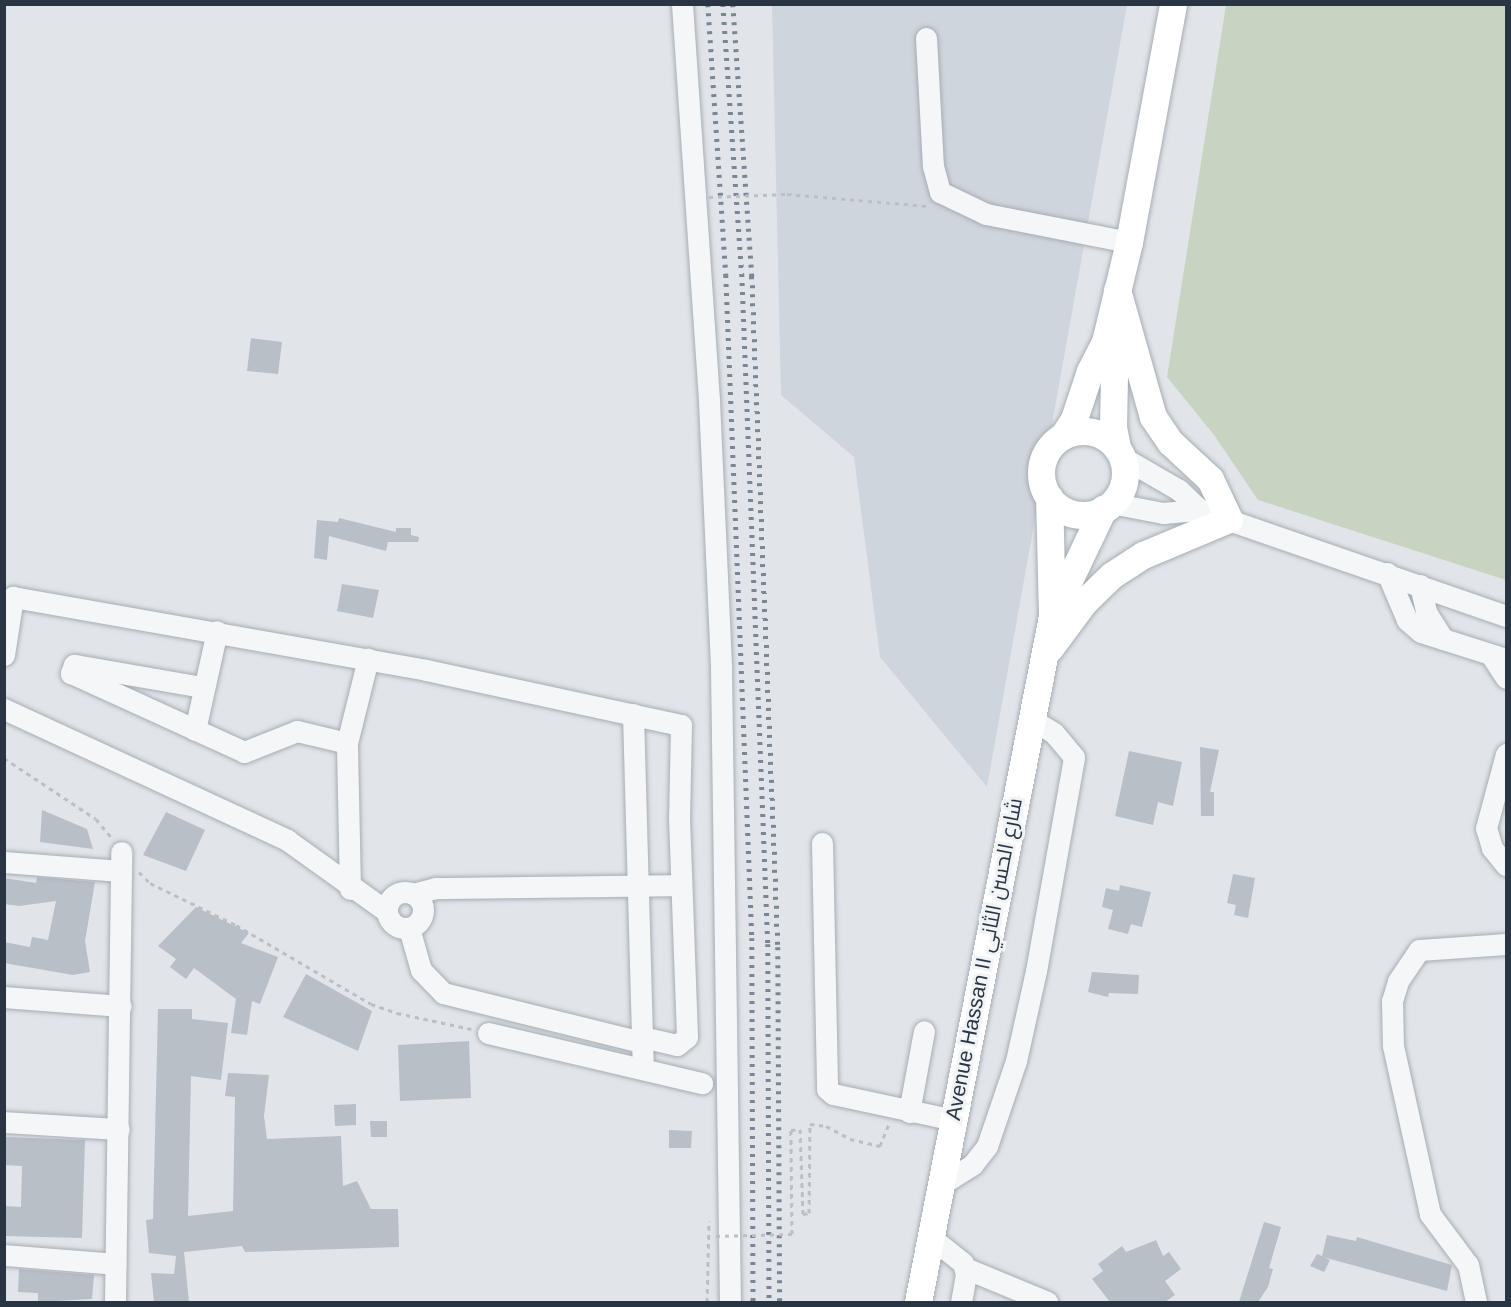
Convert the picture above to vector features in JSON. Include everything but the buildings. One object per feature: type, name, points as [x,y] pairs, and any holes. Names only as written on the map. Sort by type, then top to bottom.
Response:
[{"type":"main road","points":[[1105,342],[1114,376],[1113,427],[1119,453],[1122,487],[1107,506],[1074,513],[1049,497],[1042,478],[1044,458],[1074,419],[1090,371],[1105,342],[1129,242],[1173,4]]},
{"type":"main road","points":[[1043,660],[1070,619],[1112,575],[1143,555],[1229,519],[1210,479],[1170,442],[1153,417],[1117,290]]},
{"type":"main road","points":[[1063,436],[1092,432],[1119,453]]},
{"type":"main road","name":"Avenue Hassan II شارع الحسن الثاني","points":[[918,1301],[1052,616],[1049,497]]},
{"type":"main road","name":"Avenue Hassan II شارع الحسن الثاني","points":[[1052,616],[1107,506]]},
{"type":"street","points":[[682,4],[709,401],[721,669],[730,1302]]},
{"type":"street","points":[[927,38],[933,166],[940,192],[986,214],[1129,242]]},
{"type":"street","points":[[1119,453],[1179,490],[1200,510]]},
{"type":"street","points":[[1107,506],[1163,513],[1200,510],[1506,616]]},
{"type":"street","points":[[1387,573],[1413,627],[1428,636],[1499,657],[1506,678]]},
{"type":"street","points":[[1420,585],[1426,612],[1443,639]]},
{"type":"street","points":[[4,655],[13,597],[368,658],[681,725],[681,885],[687,1037],[677,1045],[641,1039],[443,993],[421,970],[409,928]]},
{"type":"street","points":[[195,730],[202,687],[217,631]]},
{"type":"street","points":[[350,889],[347,743],[368,658]]},
{"type":"street","points":[[202,687],[74,665],[71,673],[244,752],[297,731],[347,743]]},
{"type":"street","points":[[4,709],[287,840],[350,889],[386,911],[396,927],[409,928],[422,915],[422,903],[413,894]]},
{"type":"street","points":[[633,714],[643,1068]]},
{"type":"street","points":[[940,1185],[973,1164],[987,1146],[1016,1061],[1036,971],[1074,757],[1054,732],[1031,719]]},
{"type":"street","points":[[1506,754],[1486,828],[1492,848],[1506,865]]},
{"type":"street","points":[[822,843],[827,1089],[833,1095],[904,1118],[954,1120]]},
{"type":"street","points":[[4,862],[121,861],[121,1006],[115,1302]]},
{"type":"street","points":[[386,911],[394,895],[413,894],[436,888],[681,885]]},
{"type":"street","points":[[1476,1302],[1468,1265],[1430,1214],[1393,1046],[1392,1002],[1398,981],[1419,950],[1506,944]]},
{"type":"street","points":[[4,997],[121,1006]]},
{"type":"street","points":[[904,1118],[924,1030]]},
{"type":"street","points":[[488,1033],[702,1083]]},
{"type":"street","points":[[4,1122],[119,1129]]},
{"type":"street","points":[[929,1236],[965,1268],[1047,1302]]},
{"type":"street","points":[[4,1255],[116,1264]]},
{"type":"street","points":[[961,1302],[965,1268]]},
{"type":"path","points":[[709,197],[787,194],[936,206]]},
{"type":"path","points":[[4,758],[96,819],[121,861],[150,883],[236,925],[371,1004],[397,1013],[488,1033]]},
{"type":"path","points":[[716,1236],[792,1234],[791,1130],[800,1129],[803,1214],[809,1213],[810,1124],[826,1126],[850,1139],[880,1146],[890,1122],[904,1118]]},
{"type":"path","points":[[706,1248],[706,1302]]},
{"type":"shaded area","points":[[772,5],[1127,5],[987,787],[880,657],[854,457],[781,395]]},
{"type":"green space","points":[[1226,5],[1506,5],[1506,580],[1258,500],[1214,435],[1167,377]]},
{"type":"railway","points":[[708,4],[726,275],[752,938],[753,1302]]},
{"type":"railway","points":[[723,4],[742,274],[768,944],[769,1302]]},
{"type":"railway","points":[[733,4],[752,276],[778,947],[780,1302]]}]
